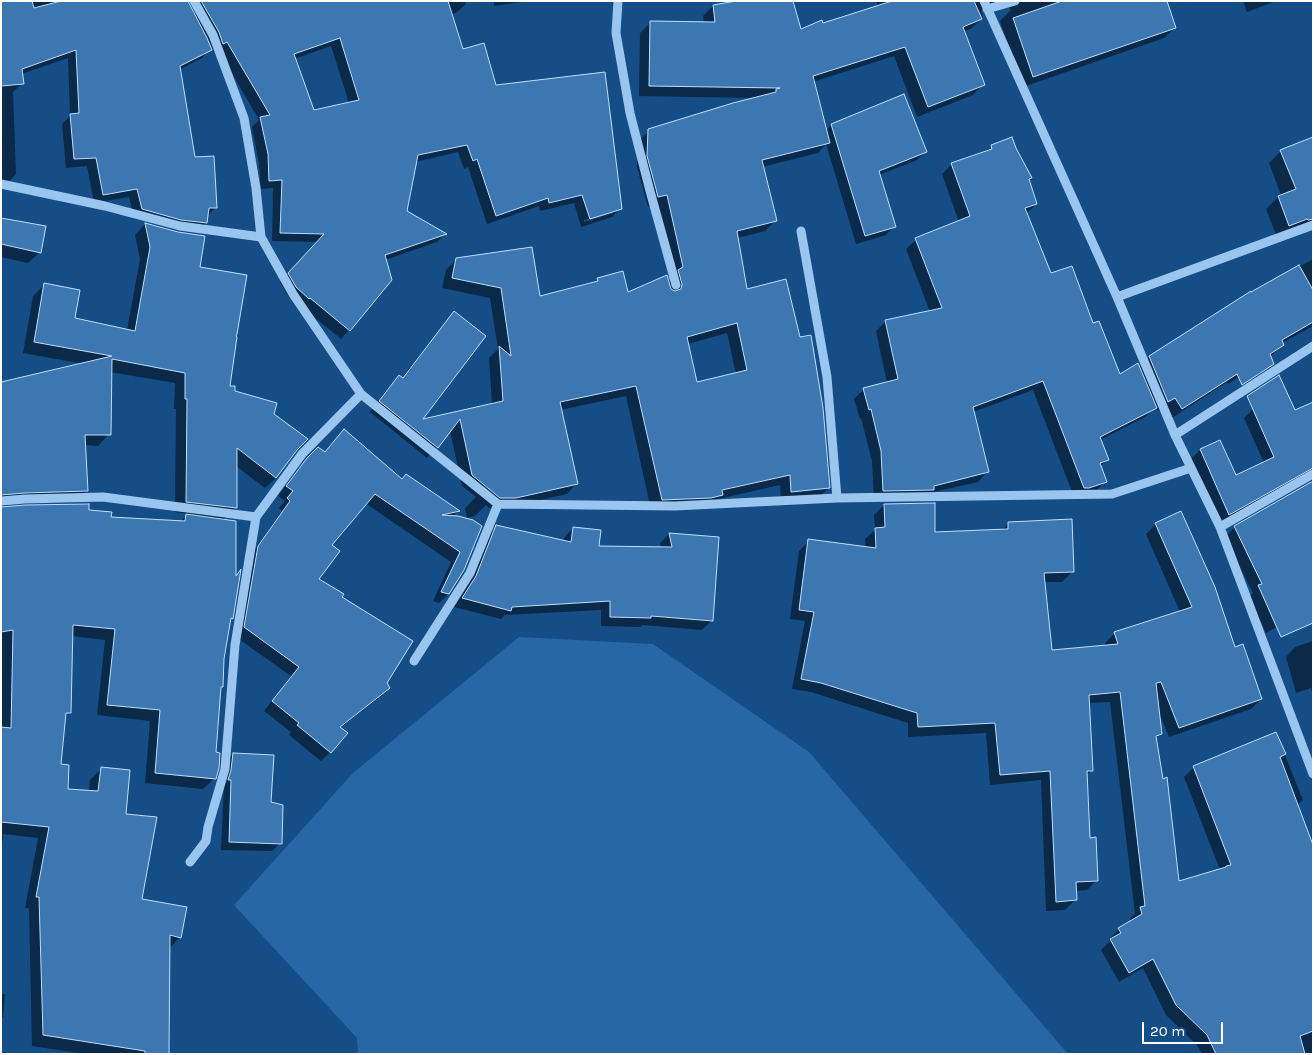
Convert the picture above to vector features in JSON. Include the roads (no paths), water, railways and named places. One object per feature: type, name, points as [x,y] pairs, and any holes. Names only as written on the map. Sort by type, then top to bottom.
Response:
[{"type":"street","points":[[194,1],[213,35],[244,118],[256,188],[261,237],[293,294],[361,394],[498,504],[675,506],[836,498],[1112,494],[1191,468]]},
{"type":"street","points":[[618,1],[616,32],[630,112],[676,285]]},
{"type":"street","points":[[1015,1],[986,5],[1117,297],[1175,434],[1220,527],[1313,774]]},
{"type":"street","points":[[1,184],[105,206],[180,226],[261,237]]},
{"type":"street","points":[[1117,297],[1313,225]]},
{"type":"street","points":[[802,231],[827,377],[836,498]]},
{"type":"street","points":[[1175,434],[1313,346]]},
{"type":"street","points":[[190,862],[206,842],[208,827],[225,769],[235,645],[256,517],[302,454],[361,394]]},
{"type":"street","points":[[1220,527],[1313,474]]},
{"type":"street","points":[[1,501],[25,498],[104,497],[256,517]]},
{"type":"street","points":[[414,661],[470,573],[498,504]]}]
